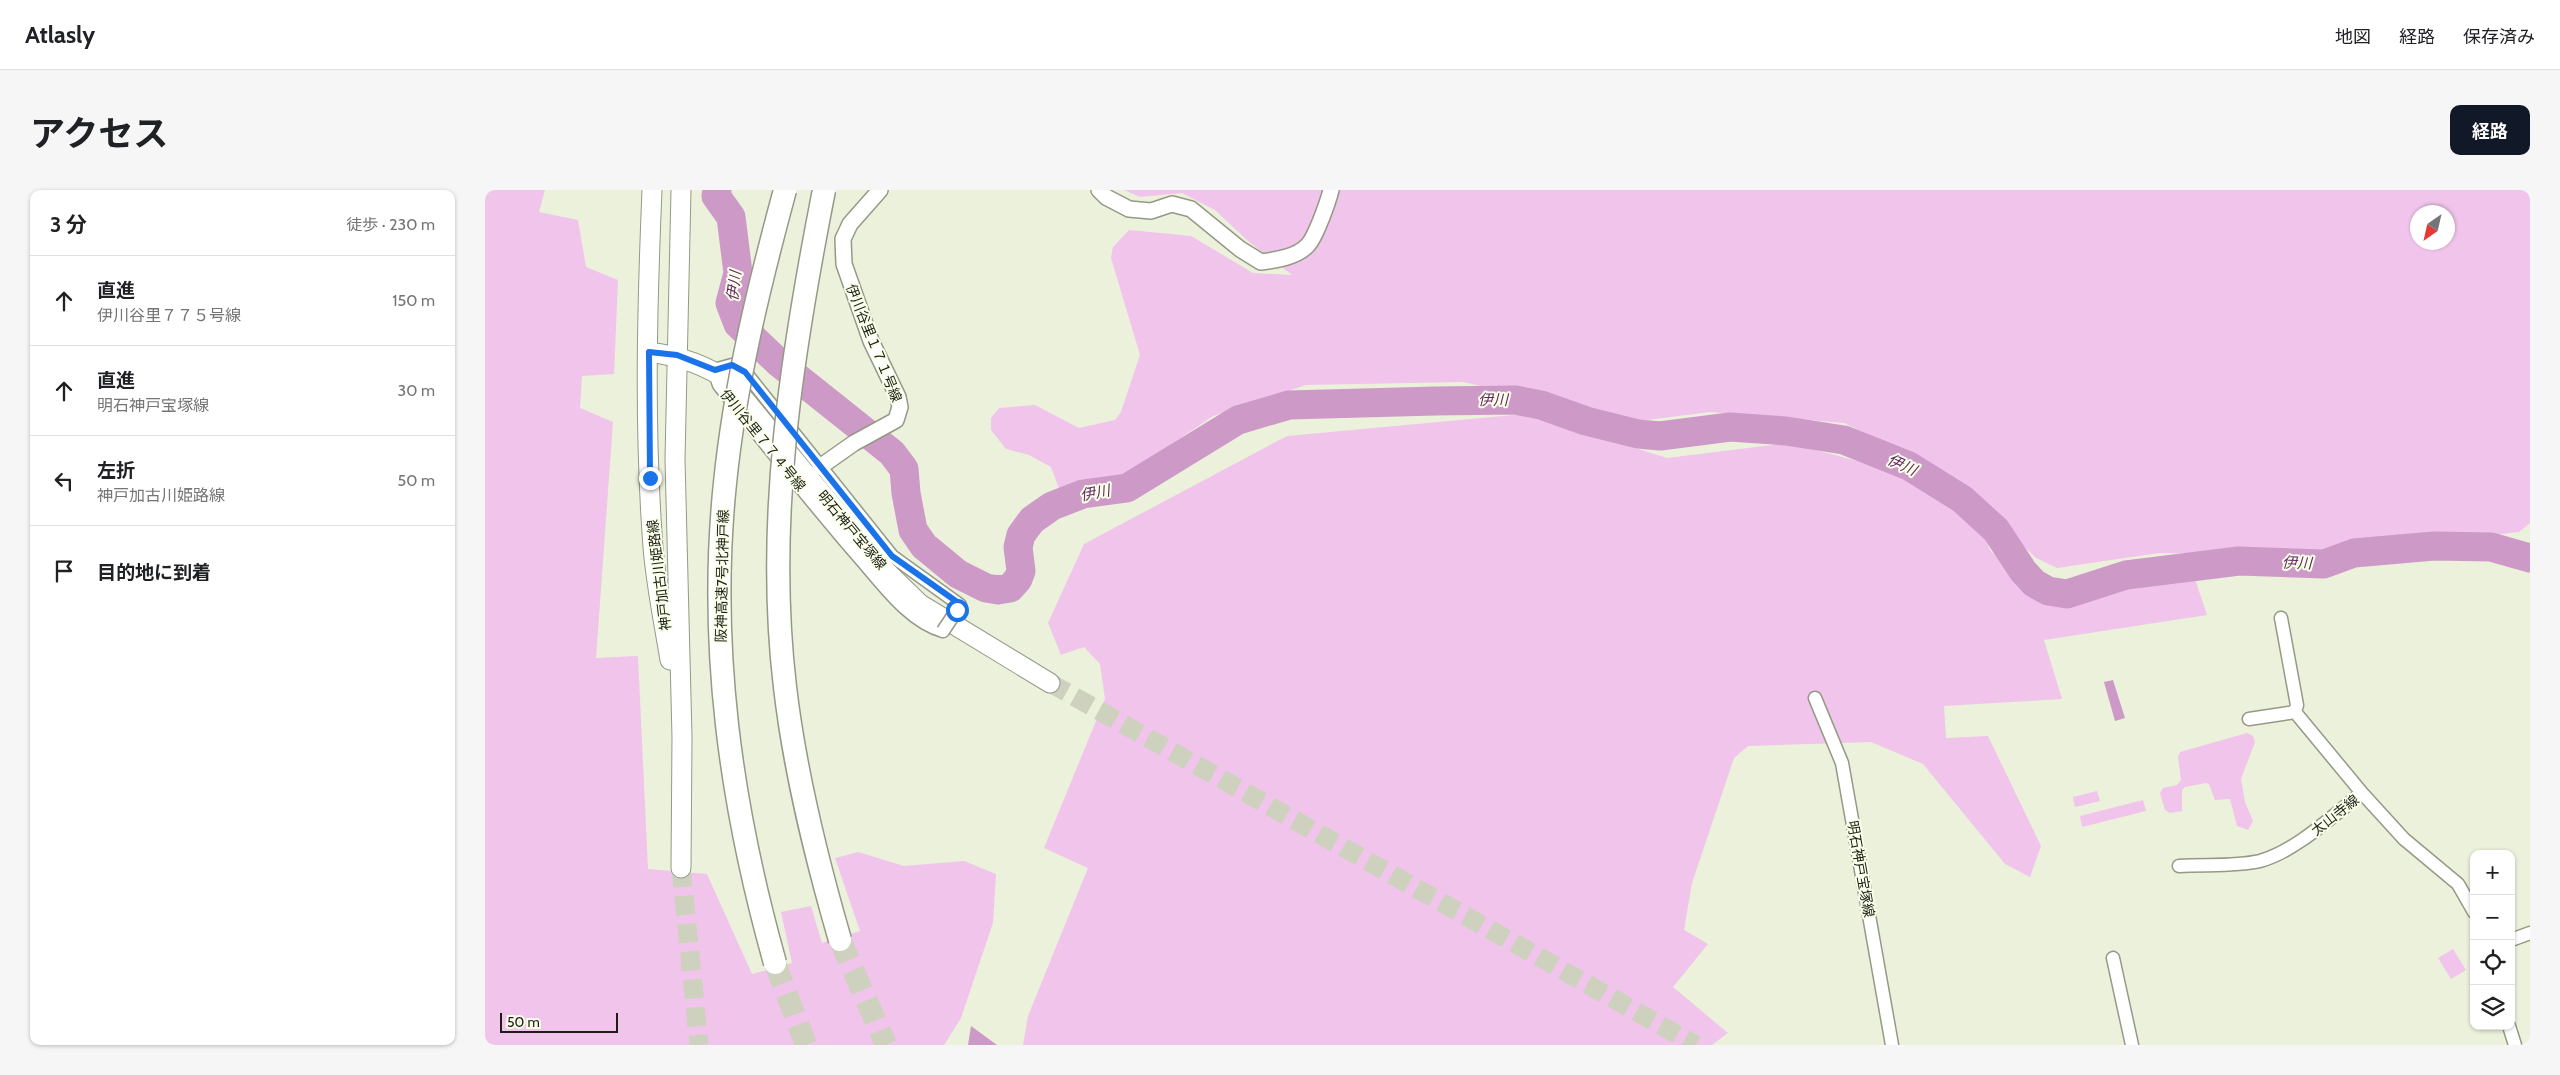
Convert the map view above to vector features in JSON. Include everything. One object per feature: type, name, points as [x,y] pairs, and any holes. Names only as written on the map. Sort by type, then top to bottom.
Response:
[{"type":"highway","name":"阪神高速7号北神戸線","points":[[775,963],[755,893],[740,823],[723,702],[720,562],[725,483],[737,404],[755,310],[785,190]]},
{"type":"highway","points":[[824,190],[794,356],[780,479],[778,578],[785,686],[800,783],[822,876],[840,940]]},
{"type":"main road","points":[[649,352],[651,190]]},
{"type":"main road","points":[[677,355],[681,190]]},
{"type":"main road","name":"明石神戸宝塚線","points":[[649,352],[677,355],[715,370],[730,382],[885,570],[919,604],[1050,683]]},
{"type":"main road","name":"神戸加古川姫路線","points":[[649,352],[653,549],[682,737]]},
{"type":"main road","name":"神戸加古川姫路線","points":[[677,355],[675,459],[682,737],[681,868]]},
{"type":"street","name":"伊川谷里１７１号線","points":[[820,467],[854,443],[896,420],[900,407],[898,397],[871,340],[844,264],[843,240],[850,224],[880,190]]},
{"type":"street","points":[[1099,190],[1129,209],[1151,211],[1172,204],[1191,210],[1261,262],[1284,258],[1308,245],[1328,202],[1331,190]]},
{"type":"street","points":[[715,370],[732,365],[745,372],[820,467]]},
{"type":"street","name":"伊川谷里７７４号線","points":[[715,370],[719,386],[835,530],[897,600],[931,627],[943,631],[958,607],[892,556],[820,467]]},
{"type":"street","points":[[2281,618],[2297,705],[2295,712]]},
{"type":"street","name":"明石神戸宝塚線","points":[[1815,698],[1842,763],[1892,1045]]},
{"type":"street","points":[[2249,719],[2295,712]]},
{"type":"street","points":[[2295,712],[2362,793]]},
{"type":"street","name":"太山寺線","points":[[2179,866],[2235,864],[2261,860],[2307,836],[2362,793],[2404,839],[2457,884],[2470,905]]},
{"type":"street","points":[[2515,939],[2530,933]]},
{"type":"street","points":[[2113,958],[2132,1045]]},
{"type":"street","points":[[2509,1030],[2511,1044]]},
{"type":"shaded area","points":[[485,190],[545,190],[539,212],[578,220],[586,267],[618,280],[614,374],[582,376],[580,408],[613,422],[596,658],[638,656],[648,869],[707,874],[752,974],[792,963],[781,912],[811,906],[822,943],[860,931],[835,858],[858,852],[904,866],[964,861],[996,874],[993,923],[961,1018],[944,1045],[485,1045]]},
{"type":"shaded area","points":[[1124,190],[2530,190],[2530,523],[2519,532],[2314,555],[2159,553],[2057,568],[2036,558],[1945,472],[1844,423],[1710,412],[1639,421],[1463,382],[1306,385],[1213,416],[1123,477],[1060,491],[1051,467],[1029,455],[1006,449],[991,430],[991,418],[999,408],[1035,405],[1079,428],[1115,420],[1121,412],[1140,355],[1111,258],[1113,247],[1129,230],[1191,236],[1253,273],[1292,275],[1247,240],[1215,210],[1182,193],[1140,197]]},
{"type":"shaded area","points":[[1525,414],[1667,458],[1789,443],[1888,469],[1923,486],[1979,524],[1990,550],[2041,604],[2126,580],[2194,576],[2207,615],[2044,640],[2062,699],[1944,706],[1946,738],[1988,736],[2041,846],[2030,877],[2005,864],[1923,764],[1871,742],[1748,746],[1734,758],[1692,883],[1684,930],[1708,944],[1673,987],[1728,1033],[1712,1045],[1023,1045],[1028,1016],[1088,868],[1044,848],[1105,699],[1100,664],[1084,647],[1061,655],[1048,623],[1084,544],[1287,436]]},
{"type":"shaded area","points":[[2113,680],[2125,718],[2115,721],[2104,682]]},
{"type":"shaded area","points":[[2247,733],[2253,736],[2255,742],[2241,779],[2245,802],[2253,821],[2248,830],[2237,826],[2230,799],[2215,800],[2209,784],[2206,783],[2185,787],[2182,790],[2182,811],[2170,813],[2165,810],[2160,793],[2163,788],[2177,785],[2181,780],[2178,757],[2180,752]]},
{"type":"shaded area","points":[[2097,791],[2100,801],[2075,807],[2073,797]]},
{"type":"shaded area","points":[[2143,800],[2146,811],[2082,827],[2080,816]]},
{"type":"shaded area","points":[[2453,949],[2466,970],[2451,979],[2438,958]]},
{"type":"shaded area","points":[[971,1026],[997,1045],[968,1045]]},
{"type":"waterway","name":"伊川","points":[[717,190],[716,196],[731,217],[738,273],[730,303],[738,324],[779,363],[892,453],[904,469],[906,493],[913,530],[924,546],[958,574],[986,588],[998,590],[1010,588],[1018,579],[1021,571],[1018,547],[1021,535],[1032,520],[1052,506],[1083,494],[1127,488],[1238,420],[1289,405],[1435,401],[1515,400],[1541,405],[1586,421],[1638,434],[1660,436],[1730,427],[1786,431],[1844,440],[1909,466],[1962,499],[1996,530],[2023,571],[2034,583],[2048,591],[2067,594],[2126,575],[2239,561],[2324,564],[2354,553],[2434,546],[2491,547],[2530,558]]},
{"type":"tunnel","points":[[1050,683],[1696,1045]]},
{"type":"tunnel","points":[[681,868],[699,1045]]},
{"type":"tunnel","points":[[840,940],[886,1045]]},
{"type":"tunnel","points":[[775,963],[806,1045]]},
{"type":"route","points":[[650,478],[649,352],[677,355],[715,370],[732,365],[745,372],[892,556],[960,604],[957,610]]}]
